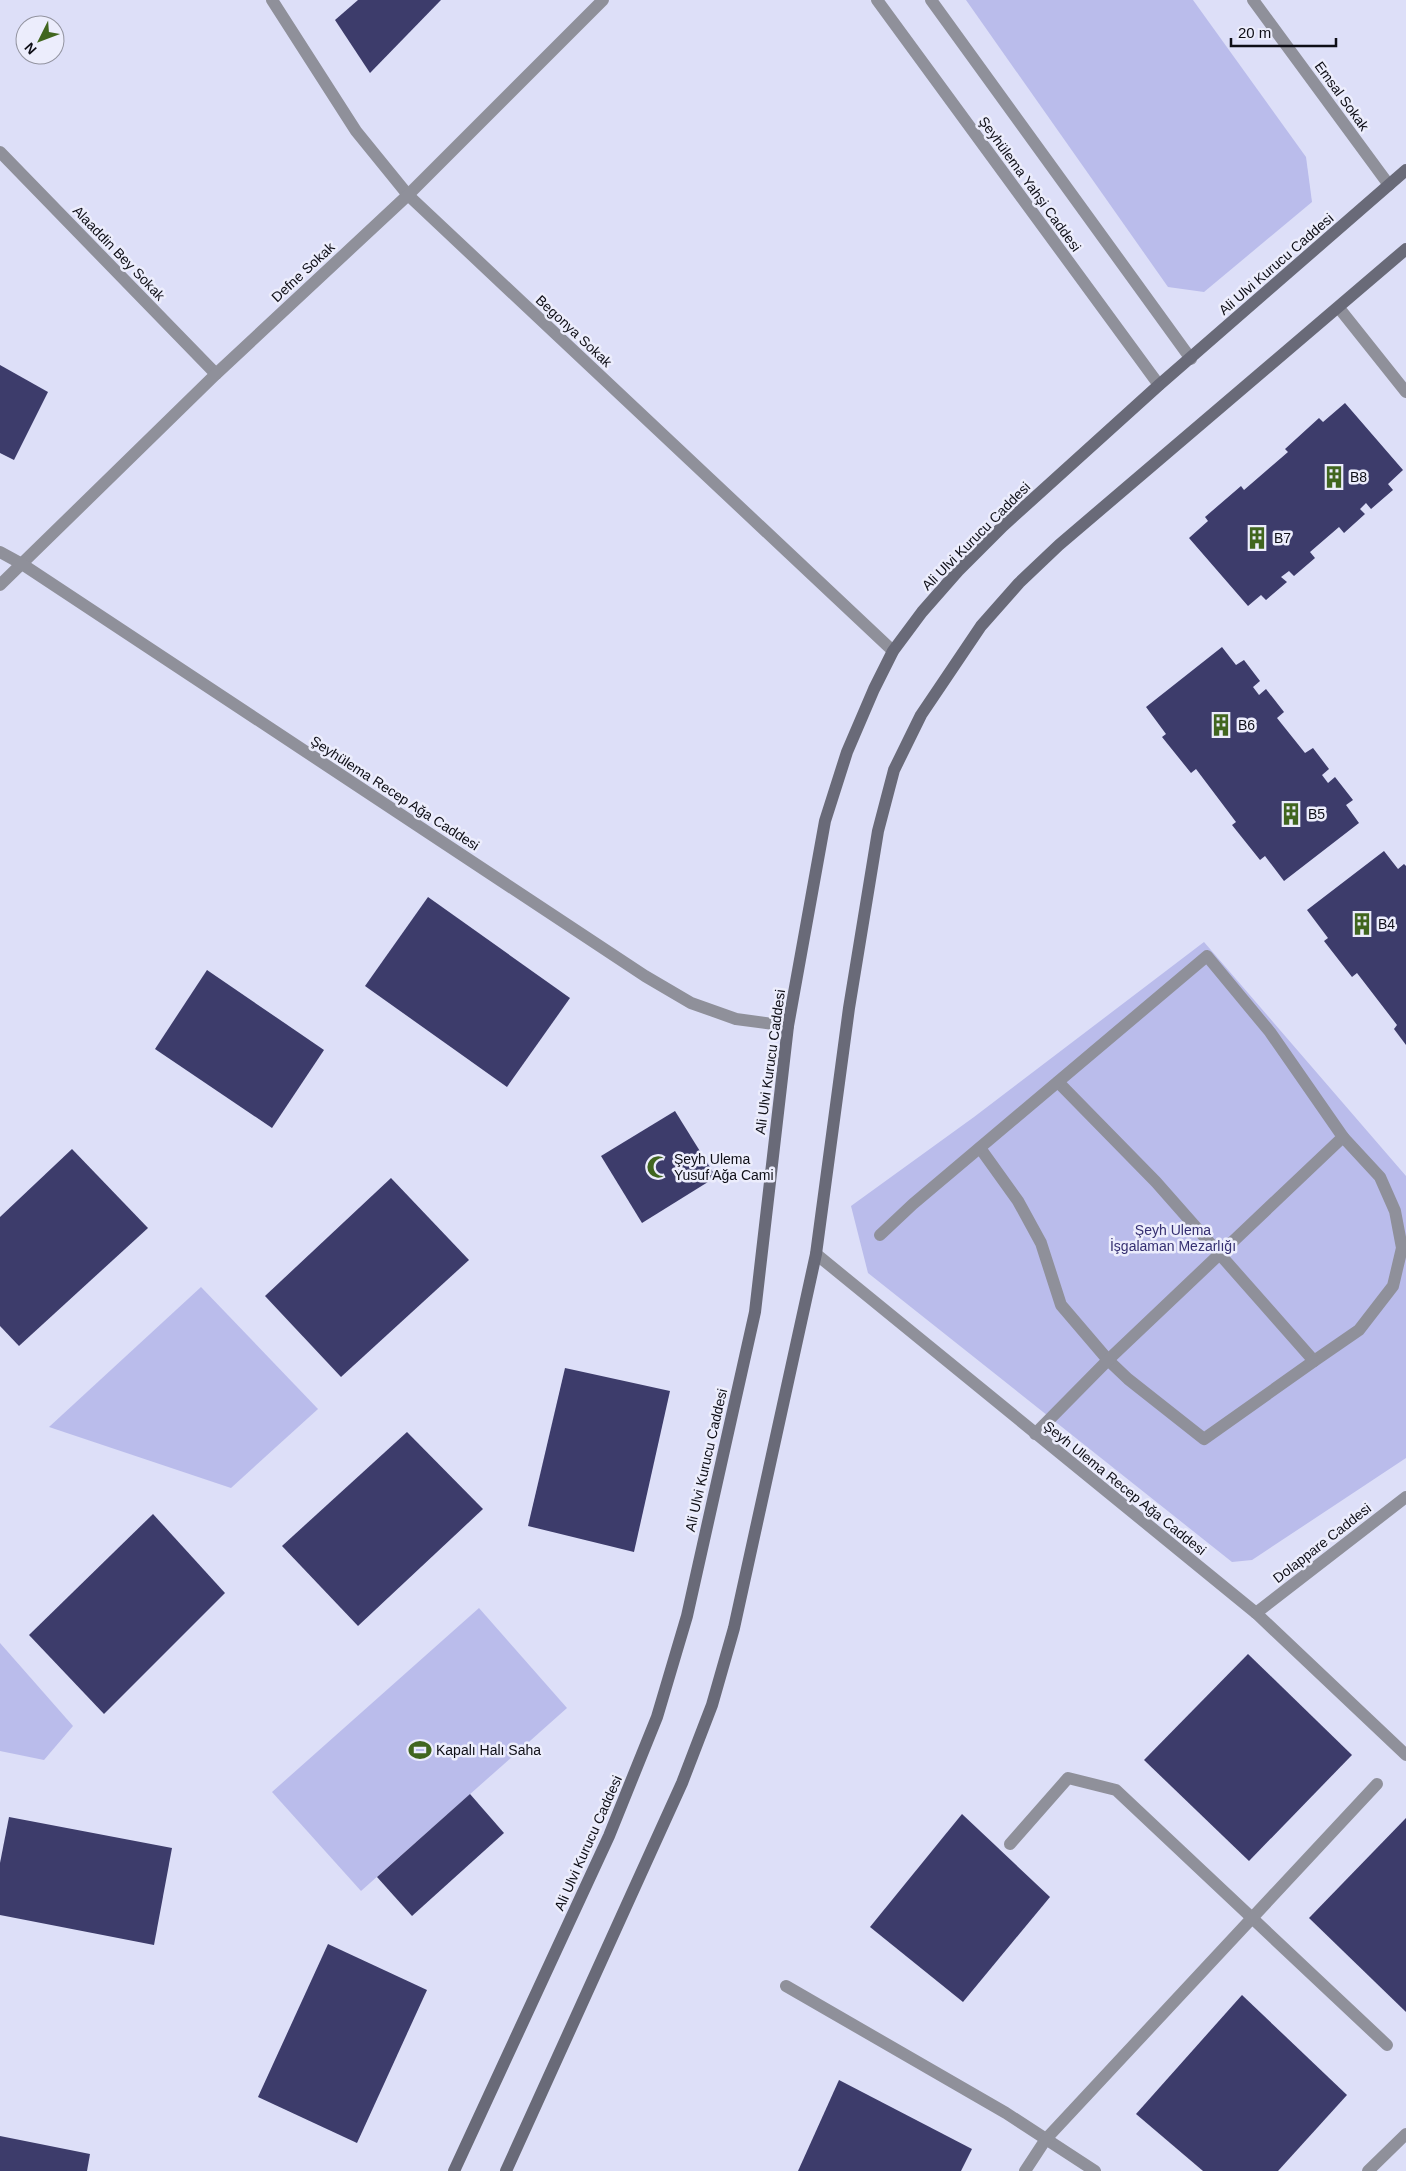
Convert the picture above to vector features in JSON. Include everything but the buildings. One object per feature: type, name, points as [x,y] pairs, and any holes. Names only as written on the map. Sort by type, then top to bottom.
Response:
[{"type":"main road","name":"Ali Ulvi Kurucu Caddesi","points":[[454,2171],[609,1836],[660,1708],[687,1616],[755,1312],[788,1026],[826,821],[847,752],[874,689],[893,651],[922,612],[1003,526],[1159,386],[1406,170]]},
{"type":"main road","points":[[506,2171],[682,1783],[712,1704],[734,1628],[816,1254],[849,1008],[878,831],[894,770],[921,715],[981,626],[1019,583],[1059,545],[1406,249]]},
{"type":"street","name":"Begonya Sokak","points":[[272,0],[356,132],[408,195],[893,651]]},
{"type":"street","name":"Defne Sokak","points":[[0,585],[216,374],[408,195],[604,0]]},
{"type":"street","name":"Şeyhülema Yahşi Caddesi","points":[[877,0],[1159,386]]},
{"type":"street","name":"Şeyhülema Yahşi Caddesi","points":[[931,0],[1191,359]]},
{"type":"street","name":"Emsal Sokak","points":[[1253,0],[1389,185]]},
{"type":"street","name":"Alaaddin Bey Sokak","points":[[0,152],[216,374]]},
{"type":"street","points":[[1339,308],[1406,392]]},
{"type":"street","name":"Şeyhülema Recep Ağa Caddesi","points":[[0,552],[22,564],[645,976],[691,1003],[736,1018],[788,1026]]},
{"type":"street","points":[[880,1235],[913,1204],[1206,956],[1270,1032],[1343,1137],[1380,1178],[1395,1211],[1402,1248],[1393,1286],[1359,1330],[1204,1439],[1128,1379],[1108,1360],[1062,1305],[1040,1243],[1018,1201],[980,1148]]},
{"type":"street","points":[[1058,1082],[1156,1182],[1314,1361]]},
{"type":"street","points":[[1035,1434],[1108,1360],[1343,1137]]},
{"type":"street","name":"Şeyh Ulema Recep Ağa Caddesi","points":[[816,1254],[1256,1613],[1406,1755]]},
{"type":"street","name":"Dolappare Caddesi","points":[[1256,1613],[1406,1497]]},
{"type":"street","points":[[1010,1844],[1068,1778],[1116,1790],[1387,2045]]},
{"type":"street","points":[[1025,2171],[1046,2139],[1377,1784]]},
{"type":"street","points":[[786,1986],[1006,2113],[1095,2171]]},
{"type":"street","points":[[1368,2171],[1406,2134]]},
{"type":"green space","points":[[966,0],[1193,0],[1306,157],[1312,202],[1204,292],[1168,287]]},
{"type":"green space","name":"Şeyh Ulema İşgalaman Mezarlığı","points":[[1204,942],[1406,1176],[1406,1458],[1252,1560],[1232,1562],[868,1273],[851,1206],[974,1117]]},
{"type":"green space","points":[[201,1287],[318,1409],[231,1488],[49,1427]]},
{"type":"green space","name":"Kapalı Halı Saha","points":[[479,1608],[567,1708],[361,1891],[272,1792]]},
{"type":"green space","points":[[0,1643],[73,1726],[44,1760],[0,1751]]},
{"type":"place","name":"B8","points":[[1334,477]]},
{"type":"place","name":"B7","points":[[1257,538]]},
{"type":"place","name":"B6","points":[[1221,725]]},
{"type":"place","name":"B5","points":[[1291,814]]},
{"type":"place","name":"B4","points":[[1362,924]]},
{"type":"place","name":"Şeyh Ulema Yusuf Ağa Cami","points":[[658,1167]]},
{"type":"place","name":"Kapalı Halı Saha","points":[[420,1750]]}]
